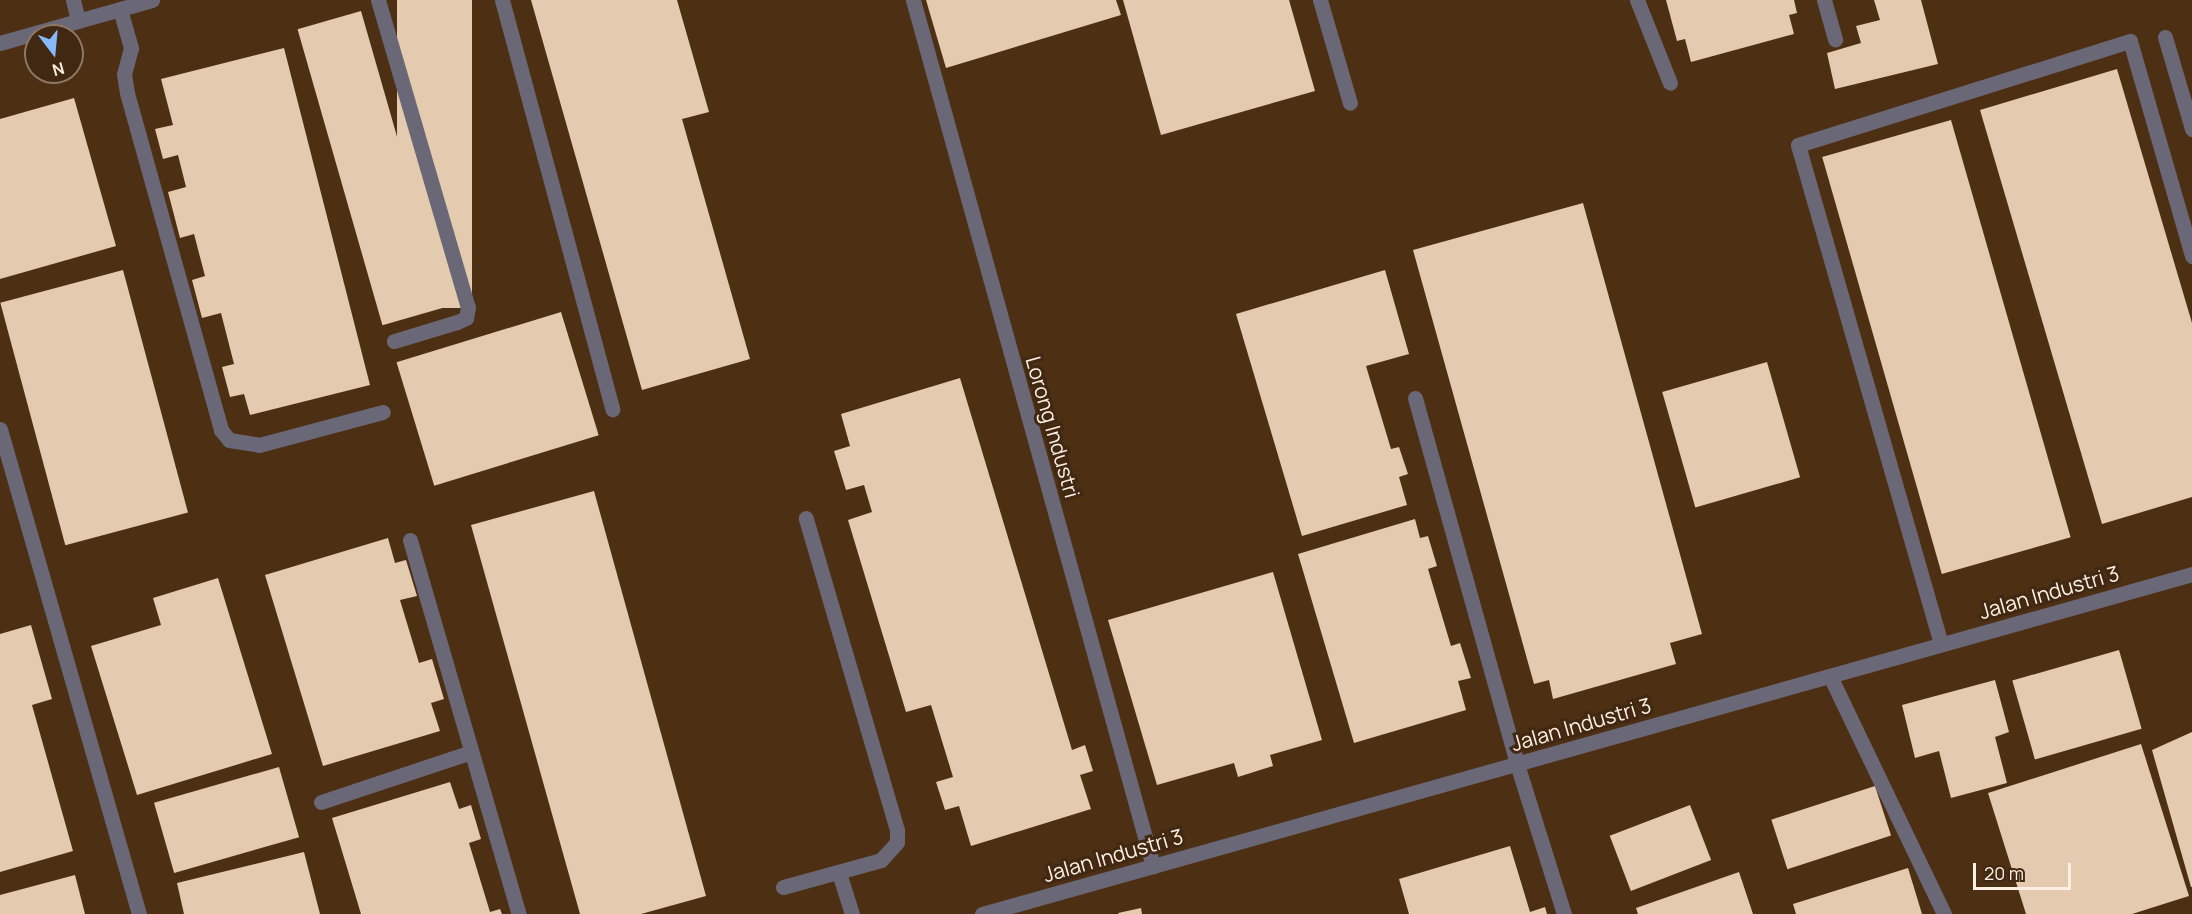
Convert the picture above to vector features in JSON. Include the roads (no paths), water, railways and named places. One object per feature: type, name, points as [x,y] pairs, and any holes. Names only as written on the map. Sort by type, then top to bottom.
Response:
[{"type":"street","points":[[73,0],[78,20]]},
{"type":"street","points":[[0,43],[152,0]]},
{"type":"street","points":[[378,0],[468,307],[465,318],[457,322],[394,341]]},
{"type":"street","points":[[502,0],[612,409]]},
{"type":"street","name":"Lorong Industri","points":[[912,0],[1154,866]]},
{"type":"street","points":[[1320,0],[1350,104]]},
{"type":"street","points":[[1637,0],[1670,83]]},
{"type":"street","points":[[1824,0],[1835,39]]},
{"type":"street","points":[[120,9],[131,48],[124,74],[127,93],[221,430],[229,440],[243,445],[259,445],[383,412]]},
{"type":"street","points":[[2165,37],[2192,129]]},
{"type":"street","points":[[1941,644],[1798,145],[2130,41],[2192,256]]},
{"type":"street","points":[[1415,398],[1517,764],[1564,914]]},
{"type":"street","points":[[0,429],[139,914]]},
{"type":"street","points":[[783,887],[839,873],[891,853],[897,842],[897,830],[806,518]]},
{"type":"street","points":[[410,540],[519,914]]},
{"type":"street","name":"Jalan Industri 3","points":[[982,914],[2192,574]]},
{"type":"street","points":[[1830,676],[1944,914]]},
{"type":"street","points":[[321,802],[471,752]]},
{"type":"street","points":[[839,873],[852,914]]}]
